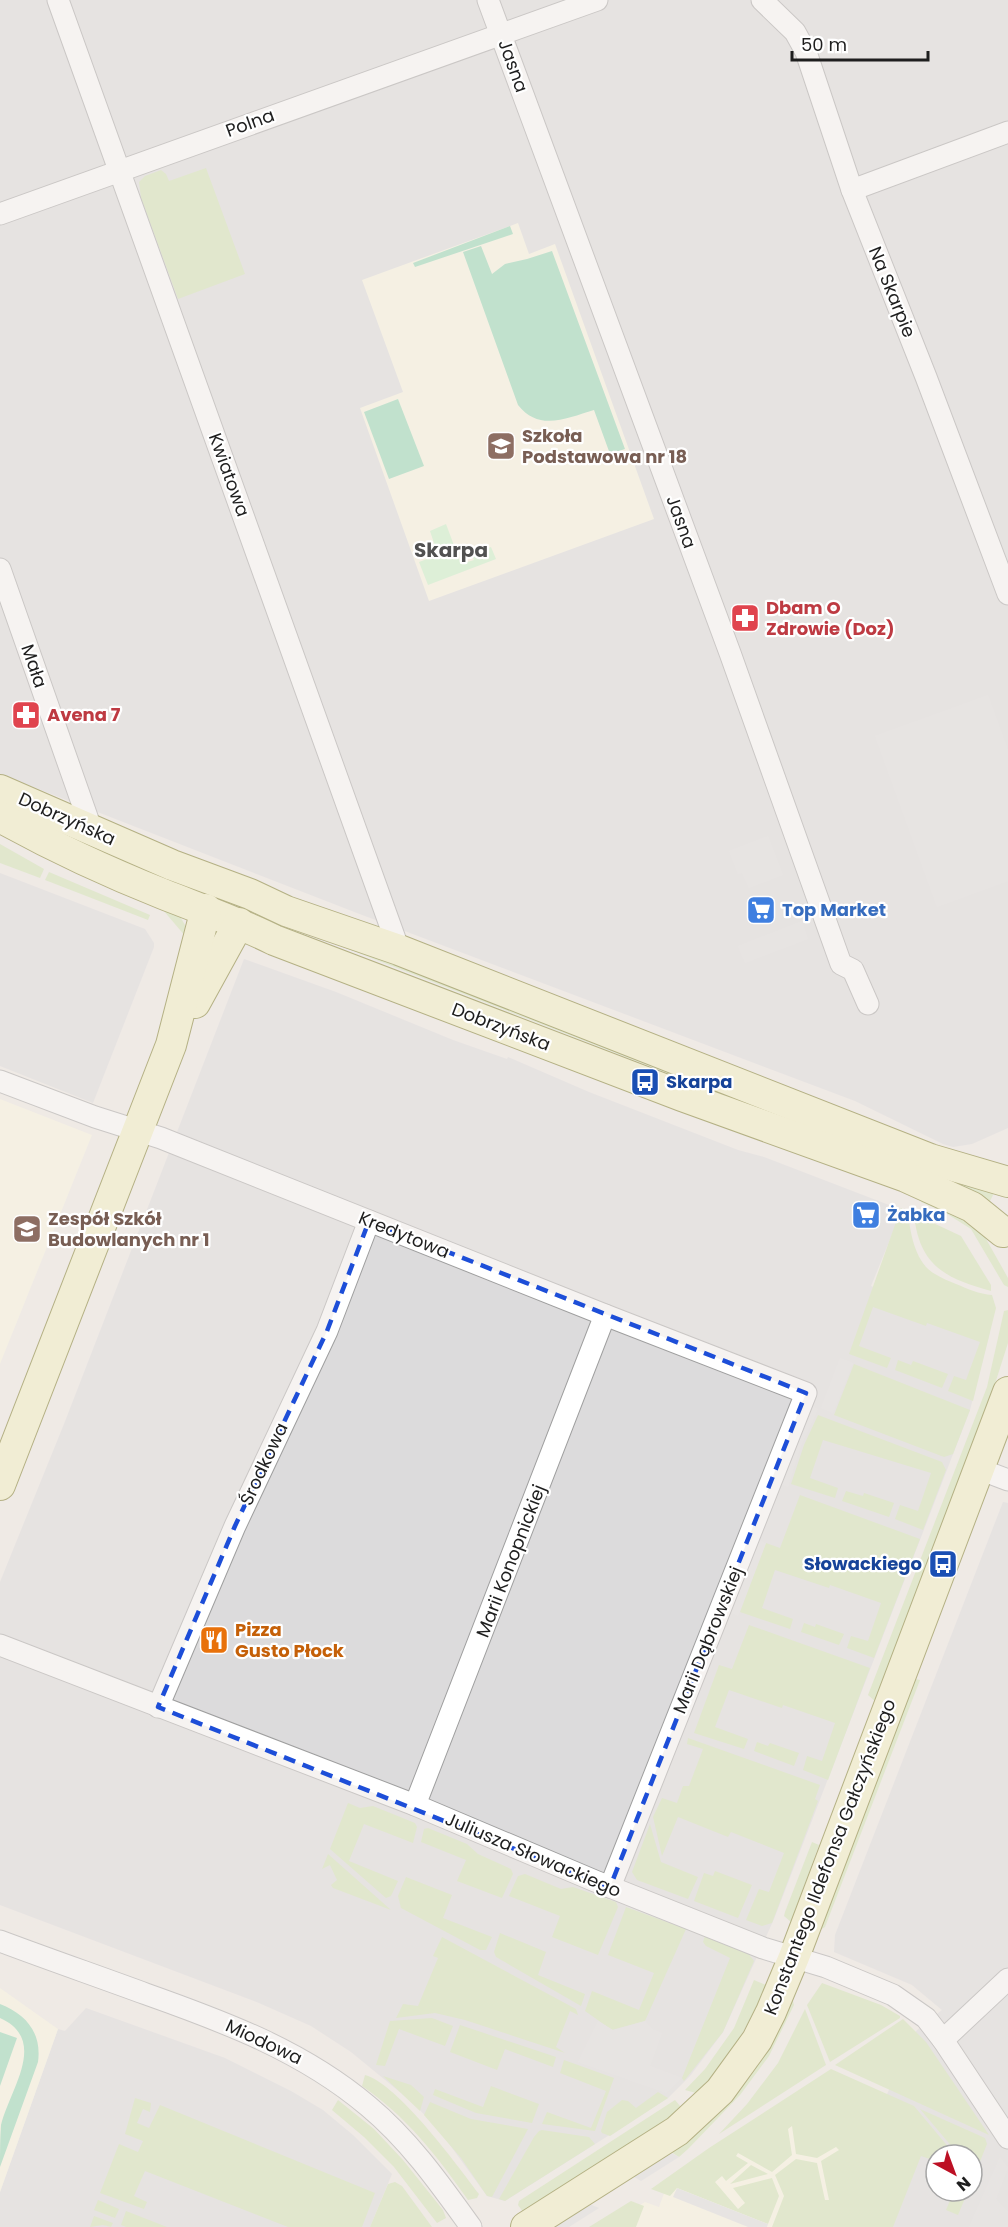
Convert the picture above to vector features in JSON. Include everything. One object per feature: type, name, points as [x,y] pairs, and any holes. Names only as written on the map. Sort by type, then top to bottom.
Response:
[{"type":"main road","name":"Dobrzyńska","points":[[0,790],[172,865],[250,894],[293,913],[399,950],[930,1159],[1008,1182]]},
{"type":"main road","name":"Dobrzyńska","points":[[0,817],[32,835],[154,890],[206,909],[274,940],[682,1096],[906,1177],[972,1208],[1005,1239]]},
{"type":"main road","points":[[0,1485],[171,1045],[206,909]]},
{"type":"main road","points":[[171,1045],[239,923]]},
{"type":"main road","points":[[1005,1239],[1002,1218],[1008,1201]]},
{"type":"main road","name":"Konstantego Ildefonsa Gałczyńskiego","points":[[526,2227],[677,2131],[720,2091],[757,2040],[794,1957],[1008,1392]]},
{"type":"street","name":"Kwiatowa","points":[[58,0],[399,950]]},
{"type":"street","name":"Jasna","points":[[488,0],[730,653],[841,964],[853,970],[868,1004]]},
{"type":"street","points":[[501,33],[597,0]]},
{"type":"street","name":"Na Skarpie","points":[[762,0],[795,32],[806,52],[852,190],[926,376],[1008,594]]},
{"type":"street","name":"Polna","points":[[0,214],[501,33]]},
{"type":"street","points":[[852,190],[1008,132]]},
{"type":"street","name":"Mała","points":[[0,569],[92,831]]},
{"type":"street","points":[[206,909],[213,880]]},
{"type":"street","points":[[239,923],[250,894]]},
{"type":"street","name":"Kredytowa","points":[[0,1081],[95,1117],[139,1130],[806,1393]]},
{"type":"street","name":"Środkowa","points":[[158,1707],[235,1526],[327,1331],[369,1221]]},
{"type":"street","name":"Marii Konopnickiej","points":[[415,1805],[605,1315]]},
{"type":"street","name":"Marii Dąbrowskiej","points":[[610,1887],[806,1393]]},
{"type":"street","points":[[979,1469],[1008,1480]]},
{"type":"street","name":"Juliusza Słowackiego","points":[[0,1645],[415,1805],[763,1948],[826,1967],[893,1995],[926,2018],[1008,2138]]},
{"type":"street","name":"Miodowa","points":[[0,1941],[215,2019],[264,2040],[316,2068],[369,2106],[399,2135],[429,2169],[471,2227]]},
{"type":"street","points":[[943,2040],[1008,1979]]},
{"type":"highlighted area","points":[[369,1221],[806,1393],[610,1887],[158,1707],[235,1526],[327,1331]]},
{"type":"shaded area","points":[[0,0],[1008,0],[1008,1128],[972,1144],[953,1147],[943,1144],[855,1101],[357,913],[0,774]]},
{"type":"shaded area","name":"Szkoła Podstawowa nr 18","points":[[518,223],[529,254],[555,244],[654,519],[429,601],[360,408],[403,392],[362,280]]},
{"type":"shaded area","points":[[988,695],[1008,750],[1008,881],[937,907],[875,736]]},
{"type":"shaded area","points":[[768,836],[783,875],[749,888],[742,873],[738,874],[729,851]]},
{"type":"shaded area","points":[[0,873],[145,929],[154,943],[93,1103],[0,1066]]},
{"type":"shaded area","points":[[802,921],[808,939],[745,963],[738,946]]},
{"type":"shaded area","points":[[244,959],[336,992],[453,1040],[507,1059],[508,1057],[589,1092],[738,1150],[764,1157],[902,1210],[871,1286],[990,1332],[970,1410],[774,1919],[723,2032],[690,2076],[668,2098],[505,2201],[487,2196],[439,2130],[412,2102],[351,2052],[311,2026],[259,2003],[0,1905],[0,1582],[64,1424]]},
{"type":"shaded area","name":"Zespół Szkół Budowlanych nr 1","points":[[0,1099],[92,1135],[0,1364]]},
{"type":"shaded area","points":[[840,1358],[853,1363],[833,1413],[821,1408]]},
{"type":"shaded area","points":[[808,1404],[818,1409],[800,1448],[788,1487],[775,1482]]},
{"type":"shaded area","points":[[1003,1502],[1008,1503],[1008,2227],[835,2227],[888,2092],[916,2031],[942,2010],[912,1985],[834,1952],[835,1935]]},
{"type":"shaded area","points":[[754,1539],[766,1543],[738,1616],[726,1610]]},
{"type":"shaded area","points":[[0,1988],[58,2029],[0,2192]]},
{"type":"shaded area","points":[[86,2008],[225,2058],[323,2110],[353,2135],[392,2174],[370,2227],[0,2227],[0,2192],[58,2029],[65,2031]]},
{"type":"shaded area","points":[[598,2021],[613,2030],[645,2021],[654,2030],[662,2033],[650,2066],[682,2078],[666,2093],[578,2062]]},
{"type":"shaded area","points":[[794,2109],[868,2142],[835,2227],[604,2227],[645,2202],[659,2207],[666,2188]]},
{"type":"shaded area","points":[[668,2151],[679,2157],[641,2181],[631,2175]]},
{"type":"shaded area","points":[[1000,2157],[1008,2168],[996,2199],[1008,2211],[1008,2227],[969,2227],[980,2203],[984,2203],[984,2193]]},
{"type":"shaded area","points":[[677,2188],[768,2224],[767,2227],[748,2227],[673,2197]]},
{"type":"shaded area","points":[[587,2203],[599,2208],[569,2227],[549,2227]]},
{"type":"green space","points":[[206,168],[245,274],[178,299],[141,198],[139,182],[145,176],[161,170],[169,181]]},
{"type":"green space","points":[[510,226],[513,234],[415,267],[413,263]]},
{"type":"green space","points":[[481,246],[492,274],[505,264],[552,251],[625,449],[610,454],[594,410],[564,419],[544,421],[526,413],[518,405],[463,252]]},
{"type":"green space","points":[[398,399],[424,466],[389,479],[364,412]]},
{"type":"green space","points":[[446,524],[461,564],[474,560],[472,554],[491,547],[496,559],[428,585],[419,562],[438,555],[430,531]]},
{"type":"green space","points":[[0,844],[44,869],[40,878],[0,863]]},
{"type":"green space","points":[[49,872],[150,915],[148,920],[45,880]]},
{"type":"green space","points":[[163,910],[178,913],[185,925],[186,937]]},
{"type":"green space","points":[[292,921],[919,1171],[289,926]]},
{"type":"green space","points":[[932,1169],[996,1189],[989,1203]]},
{"type":"green space","points":[[923,1197],[936,1202],[981,1230],[1008,1278],[1008,1287],[1004,1285],[971,1229],[944,1212],[921,1202]]},
{"type":"green space","points":[[901,1208],[908,1212],[910,1229],[918,1255],[928,1269],[965,1288],[992,1295],[996,1308],[973,1401],[948,1391],[954,1376],[966,1380],[980,1342],[873,1307],[859,1346],[891,1358],[887,1368],[849,1354]]},
{"type":"green space","points":[[914,1214],[961,1236],[991,1285],[991,1291],[960,1281],[937,1267],[922,1246]]},
{"type":"green space","points":[[1008,1310],[1008,1343],[993,1390],[876,1702],[868,1695],[987,1387],[1004,1311]]},
{"type":"green space","points":[[898,1360],[911,1365],[913,1361],[948,1374],[942,1388],[895,1370]]},
{"type":"green space","points":[[854,1364],[970,1410],[953,1454],[944,1457],[834,1415]]},
{"type":"green space","points":[[818,1415],[942,1462],[946,1470],[923,1530],[895,1519],[900,1505],[918,1511],[931,1473],[823,1440],[810,1478],[838,1488],[835,1498],[791,1484],[804,1445]]},
{"type":"green space","points":[[846,1491],[863,1496],[864,1493],[894,1503],[889,1517],[842,1501]]},
{"type":"green space","points":[[800,1495],[920,1539],[874,1658],[847,1648],[851,1636],[868,1641],[881,1603],[830,1585],[829,1588],[775,1570],[762,1608],[793,1619],[790,1629],[740,1612],[766,1543],[780,1548]]},
{"type":"green space","points":[[804,1623],[815,1627],[816,1624],[844,1634],[839,1645],[801,1632]]},
{"type":"green space","points":[[749,1625],[870,1668],[828,1780],[803,1770],[807,1756],[822,1761],[835,1723],[729,1690],[715,1727],[748,1739],[744,1749],[694,1733],[719,1665],[732,1669]]},
{"type":"green space","points":[[916,1679],[920,1680],[825,1927],[817,1932],[907,1696]]},
{"type":"green space","points":[[688,1738],[820,1785],[815,1799],[818,1801],[772,1923],[762,1926],[746,1920],[759,1889],[769,1892],[784,1853],[731,1832],[728,1837],[678,1817],[662,1856],[653,1817],[662,1798],[677,1803],[683,1786],[689,1786],[703,1749],[687,1744]]},
{"type":"green space","points":[[757,1742],[768,1746],[770,1743],[799,1753],[794,1766],[754,1751]]},
{"type":"green space","points":[[348,1803],[360,1808],[373,1806],[415,1823],[417,1827],[413,1843],[364,1824],[349,1861],[398,1881],[391,1896],[386,1898],[330,1849]]},
{"type":"green space","points":[[650,1824],[661,1862],[698,1877],[688,1899],[637,1880],[632,1872]]},
{"type":"green space","points":[[428,1828],[467,1844],[478,1854],[511,1869],[513,1874],[502,1898],[457,1881],[466,1860],[421,1842],[424,1829]]},
{"type":"green space","points":[[812,1842],[819,1845],[791,1922],[784,1916],[785,1912]]},
{"type":"green space","points":[[328,1854],[391,1910],[333,1888],[331,1885],[337,1880],[330,1865],[322,1869]]},
{"type":"green space","points":[[715,1871],[752,1885],[738,1918],[694,1901],[704,1873],[713,1876]]},
{"type":"green space","points":[[525,1874],[561,1889],[573,1887],[616,1902],[618,1907],[598,1955],[552,1937],[560,1916],[509,1896],[518,1876]]},
{"type":"green space","points":[[406,1877],[452,1895],[443,1918],[492,1937],[486,1950],[480,1950],[401,1908],[398,1896]]},
{"type":"green space","points":[[626,1907],[686,1929],[645,2021],[612,2030],[585,2011],[592,1991],[639,2010],[654,1973],[608,1955]]},
{"type":"green space","points":[[500,1933],[546,1952],[538,1975],[585,1994],[581,2006],[496,1957],[494,1952]]},
{"type":"green space","points":[[705,1936],[748,1953],[754,1961],[723,2032],[684,2081],[682,2078],[730,1958],[706,1946],[703,1942]]},
{"type":"green space","points":[[442,1937],[576,2009],[578,2015],[570,2011],[556,2047],[565,2053],[465,2020],[435,2013],[396,2018],[403,2004],[418,2006],[438,1958],[433,1956]]},
{"type":"green space","points":[[754,1980],[766,1985],[737,2042],[718,2069],[696,2093],[685,2090],[705,2069],[734,2028]]},
{"type":"green space","points":[[822,1983],[881,2005],[900,2018],[830,2062],[807,2005]]},
{"type":"green space","points":[[792,1997],[794,2005],[769,2056],[740,2095],[679,2157],[671,2152]]},
{"type":"green space","points":[[0,2004],[25,2019],[35,2034],[39,2052],[38,2062],[0,2167],[1,2125],[18,2081],[24,2052],[22,2039],[14,2027],[0,2018]]},
{"type":"green space","points":[[805,2009],[826,2065],[719,2134],[747,2104],[778,2063]]},
{"type":"green space","points":[[432,2018],[453,2026],[445,2046],[399,2029],[385,2066],[376,2065],[390,2021]]},
{"type":"green space","points":[[903,2019],[926,2042],[989,2135],[835,2065]]},
{"type":"green space","points":[[460,2025],[556,2057],[553,2067],[505,2049],[497,2070],[450,2052]]},
{"type":"green space","points":[[0,2032],[17,2038],[0,2086]]},
{"type":"green space","points":[[564,2060],[614,2078],[595,2131],[542,2124],[547,2112],[591,2128],[606,2091],[560,2073]]},
{"type":"green space","points":[[831,2069],[914,2106],[945,2143],[924,2143],[924,2157],[921,2156],[893,2227],[772,2227],[784,2196],[775,2175],[796,2159],[817,2163],[825,2200],[829,2200],[821,2161],[839,2150],[836,2147],[817,2158],[796,2154],[792,2126],[788,2129],[792,2155],[772,2172],[738,2153],[736,2156],[748,2163],[726,2181],[722,2176],[715,2182],[738,2209],[745,2203],[733,2188],[772,2178],[779,2196],[768,2224],[677,2188],[670,2196],[651,2189],[709,2148]]},
{"type":"green space","points":[[365,2075],[394,2093],[410,2109],[479,2194],[477,2198],[468,2200],[445,2168],[407,2124],[362,2086]]},
{"type":"green space","points":[[383,2076],[411,2085],[424,2097],[420,2111]]},
{"type":"green space","points":[[491,2086],[539,2104],[532,2123],[476,2113],[433,2095],[435,2089],[483,2107]]},
{"type":"green space","points":[[658,2092],[668,2098],[610,2136],[602,2133],[607,2112],[622,2100],[628,2101],[636,2108]]},
{"type":"green space","points":[[135,2098],[151,2103],[150,2112],[143,2109],[137,2123],[149,2128],[160,2105],[375,2193],[362,2227],[288,2227],[145,2171],[134,2196],[147,2202],[144,2209],[100,2193],[119,2144],[138,2152],[143,2141],[125,2134]]},
{"type":"green space","points":[[338,2100],[374,2129],[403,2160],[443,2210],[446,2218],[437,2223],[394,2167],[332,2110]]},
{"type":"green space","points":[[675,2100],[680,2106],[680,2111],[523,2212],[518,2205],[519,2201]]},
{"type":"green space","points":[[430,2102],[471,2119],[528,2129],[492,2197],[487,2196],[461,2158],[424,2115]]},
{"type":"green space","points":[[920,2109],[985,2138],[987,2144],[984,2152],[984,2143],[949,2143]]},
{"type":"green space","points":[[542,2130],[589,2137],[595,2144],[505,2201],[499,2199],[534,2137]]},
{"type":"green space","points":[[751,2165],[768,2174],[730,2184]]},
{"type":"green space","points":[[395,2182],[402,2186],[432,2227],[370,2227],[388,2184]]},
{"type":"green space","points":[[98,2200],[119,2209],[115,2218],[94,2210]]},
{"type":"green space","points":[[631,2201],[644,2206],[636,2227],[589,2227]]},
{"type":"green space","points":[[949,2203],[963,2203],[958,2215],[946,2210]]},
{"type":"green space","points":[[126,2211],[167,2227],[126,2227],[121,2225]]},
{"type":"green space","points":[[94,2216],[113,2223],[111,2227],[103,2225],[90,2227]]},
{"type":"place","name":"Szkoła Podstawowa nr 18","points":[[501,446]]},
{"type":"place","name":"Dbam O Zdrowie (Doz)","points":[[745,618]]},
{"type":"place","name":"Avena 7","points":[[26,715]]},
{"type":"place","name":"Top Market","points":[[761,910]]},
{"type":"place","name":"Skarpa","points":[[645,1082]]},
{"type":"place","name":"Żabka","points":[[866,1215]]},
{"type":"place","name":"Zespół Szkół Budowlanych nr 1","points":[[27,1229]]},
{"type":"place","name":"Słowackiego","points":[[943,1564]]},
{"type":"place","name":"Pizza Gusto Płock","points":[[214,1640]]},
{"type":"district","name":"Skarpa","points":[[451,550]]}]
